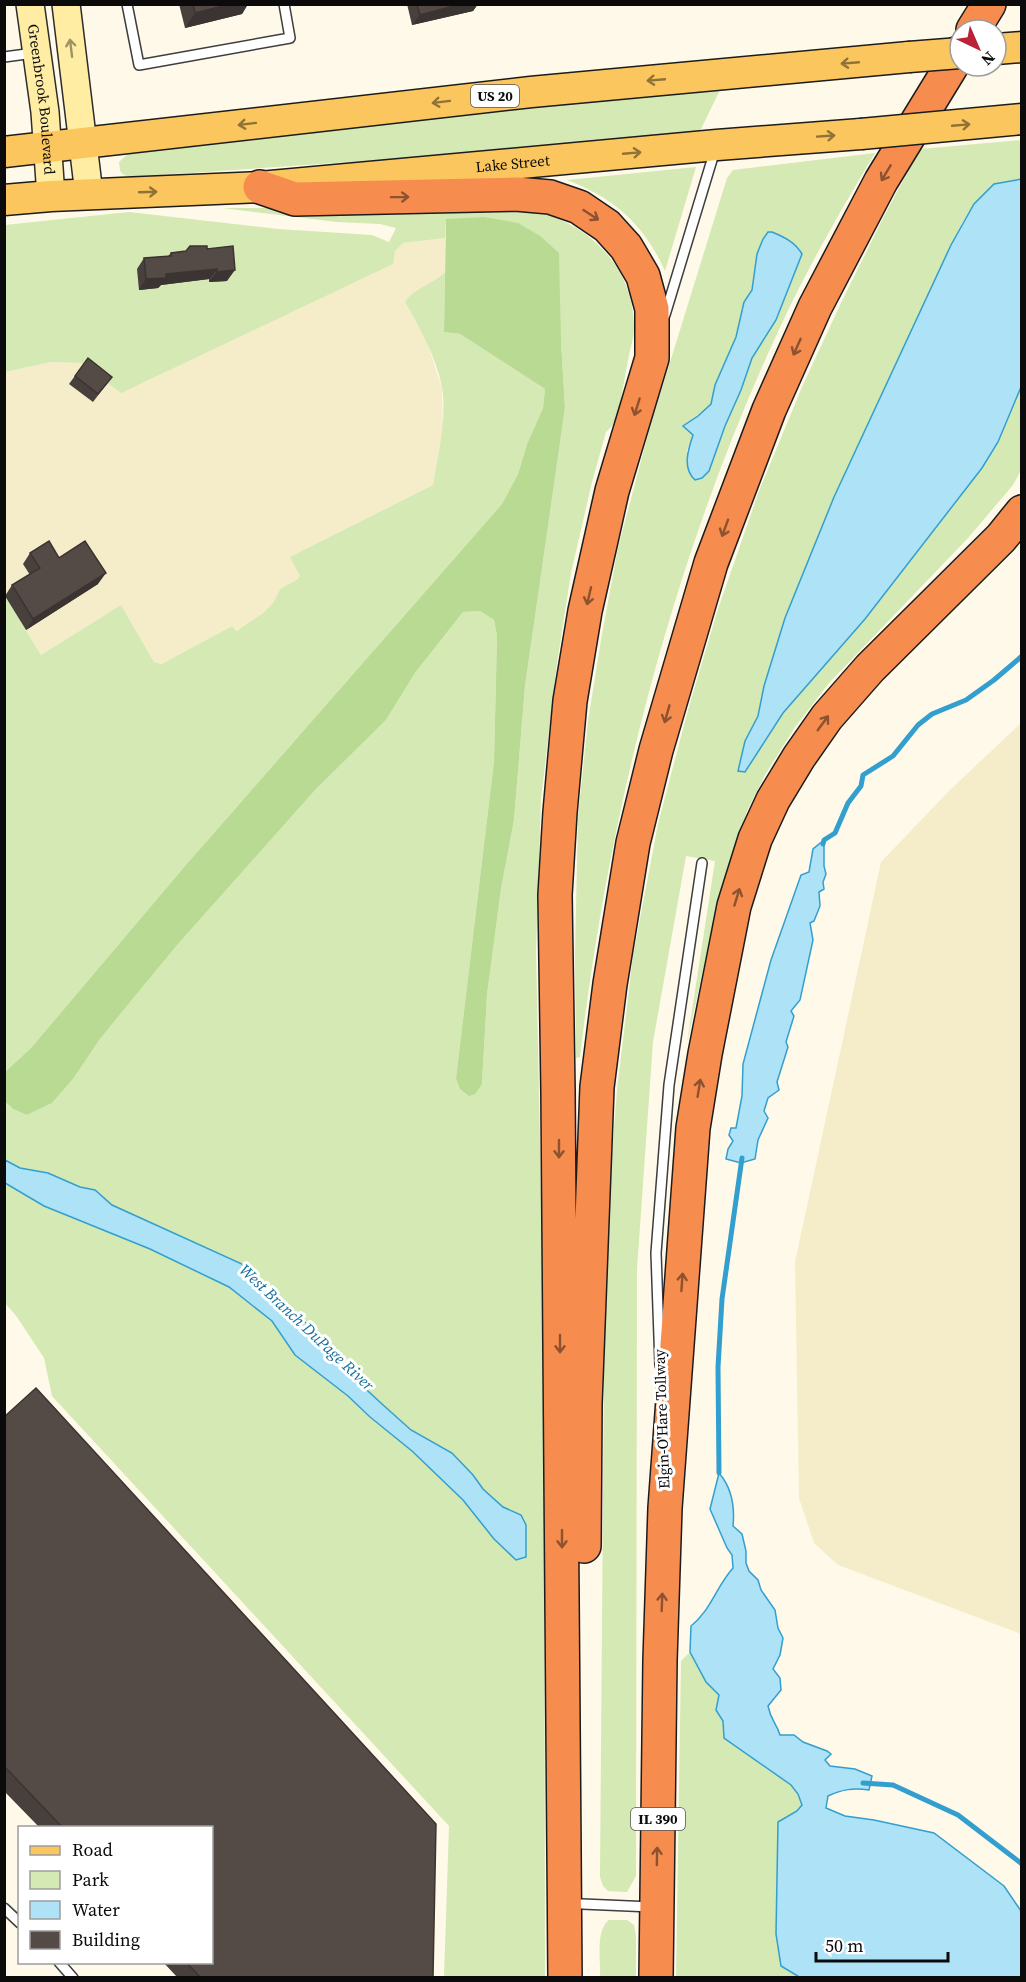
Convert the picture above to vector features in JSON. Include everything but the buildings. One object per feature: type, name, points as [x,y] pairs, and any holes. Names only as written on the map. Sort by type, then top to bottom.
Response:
[{"type":"highway","points":[[980,18],[989,4]]},
{"type":"highway","points":[[581,1977],[585,1404],[597,1087],[610,984],[633,843],[656,750],[711,563],[769,410],[815,307],[881,181],[948,72]]},
{"type":"highway","points":[[260,187],[295,199],[516,194],[550,197],[579,207],[607,226],[626,247],[644,276],[652,309],[652,358],[612,491],[585,610],[570,701],[555,895],[565,1977]]},
{"type":"highway","points":[[665,1508],[693,1128],[734,906],[755,839],[799,757],[827,717],[870,668],[1001,538],[1022,512]]},
{"type":"highway","name":"Elgin-O'Hare Tollway","points":[[656,1977],[660,1660],[665,1508]]},
{"type":"main road","name":"Greenbrook Boulevard","points":[[30,4],[48,146],[51,196]]},
{"type":"main road","points":[[66,4],[89,194]]},
{"type":"main road","name":"US 20","points":[[4,152],[531,92],[948,53]]},
{"type":"main road","name":"Lake Street","points":[[4,200],[260,187],[1022,119]]},
{"type":"lane","points":[[127,4],[139,65],[290,38],[284,4]]},
{"type":"lane","points":[[4,57],[36,53]]},
{"type":"lane","points":[[652,358],[717,145]]},
{"type":"lane","name":"Elgin-O'Hare Tollway","points":[[661,1381],[656,1253],[669,1085],[702,863]]},
{"type":"lane","name":"Elgin-O'Hare Tollway","points":[[662,1415],[665,1508]]},
{"type":"lane","points":[[582,1904],[656,1907]]},
{"type":"lane","points":[[4,1908],[18,1921]]},
{"type":"lane","points":[[60,1964],[73,1977]]},
{"type":"shaded area","points":[[445,238],[445,272],[405,302],[426,339],[442,388],[443,429],[433,485],[291,557],[300,576],[280,589],[273,603],[263,613],[235,631],[232,626],[163,664],[154,662],[121,605],[41,655],[5,596],[4,372],[51,362],[81,363],[395,251],[402,243]]},
{"type":"shaded area","points":[[1021,723],[1021,1634],[838,1565],[814,1543],[799,1498],[795,1262],[881,862],[949,791]]},
{"type":"green space","points":[[720,90],[699,133],[453,155],[131,177],[120,171],[119,162],[128,154],[519,109]]},
{"type":"green space","points":[[1021,140],[1021,179],[974,204],[962,223],[834,497],[785,618],[764,686],[758,716],[745,741],[745,772],[783,713],[865,619],[982,468],[998,442],[1021,387],[1021,470],[1013,485],[968,538],[829,683],[795,727],[765,775],[747,811],[721,888],[687,1043],[715,861],[686,856],[653,1042],[637,1269],[636,1876],[627,1892],[608,1891],[603,1886],[600,1877],[605,1247],[617,1090],[633,956],[658,824],[718,609],[759,491],[802,387],[883,218],[920,149]]},
{"type":"green space","points":[[875,153],[832,226],[793,300],[752,389],[683,575],[655,670],[631,766],[610,863],[593,960],[580,1057],[576,1058],[575,953],[578,817],[588,721],[602,634],[618,548],[650,427],[727,178],[733,170]],"holes":[[[772,232],[791,242],[786,293],[776,320],[752,358],[725,426],[686,453],[693,435],[684,426],[711,404],[715,385],[736,337],[744,302],[752,290],[757,254],[763,239]]]},
{"type":"green space","points":[[696,167],[665,271],[647,239],[626,215],[599,195],[567,180]]},
{"type":"green space","points":[[500,207],[532,210],[556,218],[592,239],[618,269],[627,287],[634,328],[618,414],[606,432],[571,573],[557,663],[541,799],[536,949],[544,1340],[545,1977],[444,1977],[449,1826],[52,1396],[44,1358],[5,1303],[4,1183],[44,1206],[150,1249],[229,1286],[272,1321],[295,1355],[348,1396],[370,1418],[412,1451],[463,1500],[476,1516],[521,1515],[503,1507],[483,1489],[452,1453],[411,1430],[382,1404],[328,1354],[320,1335],[299,1317],[271,1299],[242,1264],[112,1205],[95,1190],[80,1187],[48,1173],[20,1168],[5,1160],[4,1102],[27,1115],[52,1103],[73,1079],[100,1039],[178,944],[316,789],[386,720],[415,673],[463,612],[480,611],[494,620],[497,636],[494,761],[456,1078],[482,1085],[487,995],[501,889],[514,820],[525,686],[565,408],[561,341],[446,220],[445,238],[403,243],[395,251],[393,264],[121,393],[81,363],[51,362],[5,372],[5,225],[129,212],[278,229],[372,235],[389,242],[396,228],[380,224],[337,222],[222,208]]},
{"type":"green space","points":[[484,217],[518,223],[540,236],[559,253],[565,408],[525,686],[514,820],[501,889],[487,995],[482,1084],[475,1094],[469,1096],[460,1089],[456,1078],[494,761],[497,636],[494,620],[480,611],[463,612],[415,673],[386,720],[316,789],[178,944],[100,1039],[73,1079],[52,1103],[27,1115],[13,1109],[5,1102],[5,1072],[31,1048],[185,866],[502,504],[518,474],[527,444],[543,408],[545,389],[460,334],[444,332],[446,219]]},
{"type":"green space","points":[[445,272],[444,332],[460,334],[545,389],[543,408],[527,444],[518,474],[502,504],[185,866],[31,1048],[5,1072],[5,596],[41,655],[121,605],[154,662],[162,664],[232,626],[236,631],[263,613],[273,603],[280,589],[300,576],[290,557],[433,485],[443,424],[442,387],[432,354],[405,302]]},
{"type":"green space","points":[[690,1652],[706,1682],[719,1695],[716,1710],[723,1721],[724,1738],[791,1785],[802,1805],[798,1811],[781,1966],[801,1977],[676,1978],[681,1661]]},
{"type":"green space","points":[[609,1920],[627,1920],[634,1925],[636,1977],[600,1977],[600,1939]]},
{"type":"water","points":[[1022,179],[1021,387],[998,442],[982,468],[865,619],[783,713],[745,772],[738,771],[745,741],[758,716],[764,686],[785,618],[834,497],[951,245],[974,204],[994,184]]},
{"type":"water","points":[[768,232],[789,240],[802,254],[776,320],[752,358],[709,471],[702,478],[695,480],[687,464],[693,435],[683,426],[711,404],[715,385],[736,337],[744,302],[752,290],[757,254]]},
{"type":"water","points":[[824,840],[826,874],[823,882],[824,889],[819,892],[820,906],[814,921],[810,923],[813,940],[800,1000],[791,1011],[794,1016],[786,1042],[788,1047],[777,1082],[779,1090],[768,1098],[764,1111],[768,1118],[758,1140],[755,1159],[741,1163],[726,1159],[733,1141],[729,1135],[731,1128],[736,1128],[742,1096],[743,1064],[771,960],[801,875],[809,872],[813,849]]},
{"type":"water","points":[[5,1160],[20,1168],[48,1173],[80,1187],[95,1190],[112,1205],[242,1264],[271,1299],[299,1317],[320,1335],[328,1354],[382,1404],[411,1430],[452,1453],[483,1489],[503,1507],[521,1515],[526,1525],[526,1557],[516,1560],[494,1539],[463,1500],[412,1451],[348,1396],[295,1355],[272,1321],[229,1287],[150,1249],[44,1206],[5,1183]]},
{"type":"water","points":[[719,1473],[730,1491],[733,1504],[733,1526],[742,1534],[749,1571],[758,1580],[761,1590],[775,1610],[778,1628],[783,1638],[780,1655],[773,1669],[780,1678],[781,1690],[768,1706],[780,1735],[794,1735],[803,1742],[827,1751],[831,1754],[825,1760],[830,1766],[855,1769],[872,1776],[869,1790],[848,1790],[828,1796],[826,1808],[845,1816],[934,1833],[1004,1886],[1021,1911],[1021,1977],[801,1978],[781,1966],[776,1934],[778,1822],[797,1811],[802,1805],[791,1785],[724,1738],[723,1721],[716,1710],[719,1695],[706,1682],[690,1652],[691,1626],[704,1613],[733,1568],[732,1555],[710,1509]]},
{"type":"waterway","points":[[823,844],[824,840],[835,833],[848,803],[861,786],[863,775],[893,756],[918,725],[932,714],[966,700],[1022,656]]},
{"type":"waterway","points":[[719,1473],[718,1367],[722,1299],[742,1158]]},
{"type":"waterway","name":"West Branch DuPage River","points":[[863,1783],[893,1785],[958,1815],[1022,1864]]}]
